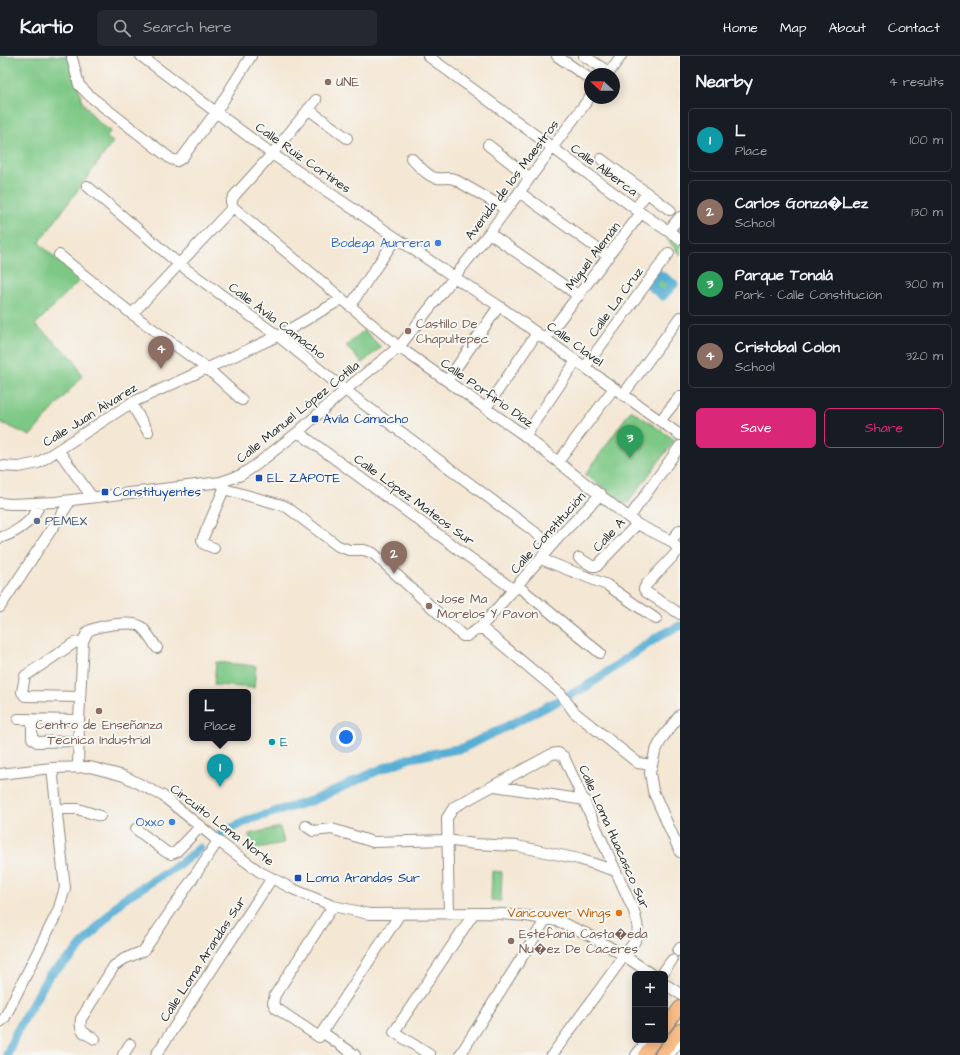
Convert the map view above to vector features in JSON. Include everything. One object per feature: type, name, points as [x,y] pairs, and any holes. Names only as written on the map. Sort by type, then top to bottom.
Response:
[{"type":"main road","points":[[668,1023],[680,1008]]},
{"type":"main road","points":[[661,1055],[680,1030]]},
{"type":"main road","points":[[644,1055],[653,1043]]},
{"type":"street","name":"Calle Ruiz Cortines","points":[[141,56],[272,154],[454,278]]},
{"type":"street","points":[[72,58],[79,85],[91,98],[171,159],[177,161],[182,158],[216,112],[251,56]]},
{"type":"street","name":"Calle Alberca","points":[[428,56],[638,211]]},
{"type":"street","points":[[556,56],[584,75]]},
{"type":"street","points":[[584,56],[601,68]]},
{"type":"street","points":[[612,68],[621,56]]},
{"type":"street","points":[[132,314],[232,204],[234,196],[272,154],[316,100]]},
{"type":"street","name":"Avenida de los Maestros","points":[[454,278],[585,104]]},
{"type":"street","points":[[308,109],[347,138]]},
{"type":"street","points":[[488,145],[530,178]]},
{"type":"street","points":[[411,158],[432,177],[454,179],[506,209]]},
{"type":"street","points":[[601,158],[670,210]]},
{"type":"street","name":"Calle Ávila Camacho","points":[[87,186],[179,264],[278,336],[346,390],[552,545]]},
{"type":"street","points":[[519,192],[609,257]]},
{"type":"street","name":"Miguel Alemán","points":[[545,339],[609,257],[638,211],[647,193]]},
{"type":"street","name":"Calle Porfirio Díaz","points":[[232,204],[400,348],[525,436],[601,494],[633,521],[671,541],[679,550]]},
{"type":"street","points":[[638,211],[669,230],[680,239]]},
{"type":"street","points":[[669,230],[680,217]]},
{"type":"street","points":[[489,232],[579,296]]},
{"type":"street","name":"Calle Juan Álvarez","points":[[0,466],[19,467],[38,463],[131,403],[208,369],[346,303],[396,238]]},
{"type":"street","name":"Calle La Cruz","points":[[585,367],[669,253]]},
{"type":"street","points":[[59,255],[132,314],[208,369],[242,400]]},
{"type":"street","name":"Calle Clavel","points":[[454,278],[499,306],[680,434]]},
{"type":"street","name":"Calle Manuel López Cotilla","points":[[0,503],[40,503],[222,485],[251,469],[298,432],[346,390],[400,348],[454,278]]},
{"type":"street","points":[[447,381],[499,306]]},
{"type":"street","points":[[623,395],[680,318]]},
{"type":"street","points":[[486,408],[537,333]]},
{"type":"street","points":[[525,436],[576,361]]},
{"type":"street","points":[[558,462],[614,388]]},
{"type":"street","points":[[660,421],[680,396]]},
{"type":"street","points":[[131,403],[148,432]]},
{"type":"street","name":"Calle López Mateos Sur","points":[[298,432],[516,588],[600,653]]},
{"type":"street","points":[[633,521],[680,446]]},
{"type":"street","points":[[58,450],[92,497]]},
{"type":"street","points":[[214,548],[204,544],[202,540],[222,485]]},
{"type":"street","name":"Calle Constitución","points":[[222,485],[288,508],[338,546],[349,550],[364,550],[373,553],[463,636],[468,636],[481,627],[552,545],[601,494]]},
{"type":"street","points":[[0,607],[71,500]]},
{"type":"street","points":[[0,538],[22,527],[32,519],[37,512],[40,503]]},
{"type":"street","name":"Calle A","points":[[579,558],[592,566],[597,566],[633,521]]},
{"type":"street","points":[[671,541],[680,530]]},
{"type":"street","points":[[679,550],[646,584],[644,589],[646,592],[680,614]]},
{"type":"street","points":[[541,559],[607,585],[656,619]]},
{"type":"street","points":[[78,768],[83,641],[88,631],[96,627],[133,623],[144,630],[157,648]]},
{"type":"street","points":[[481,627],[561,694],[574,712],[638,763],[652,765]]},
{"type":"street","points":[[80,697],[25,696],[22,692],[25,676],[74,643],[83,641]]},
{"type":"street","points":[[18,719],[79,720]]},
{"type":"street","points":[[32,719],[32,738],[37,742],[78,741]]},
{"type":"street","points":[[678,720],[663,738],[655,752],[650,773],[653,791],[680,852]]},
{"type":"street","name":"Calle Loma Huacasco Sur","points":[[495,786],[552,754],[558,753],[564,757],[585,800],[634,911],[639,927],[635,941],[625,956],[552,1055]]},
{"type":"street","name":"Circuito Loma Norte","points":[[0,774],[52,768],[90,767],[124,776],[163,796],[218,841],[260,872],[333,906],[369,914],[474,913],[518,915],[558,921],[587,934],[625,956],[647,971]]},
{"type":"street","points":[[0,1022],[4,1019],[58,910],[65,888],[52,768]]},
{"type":"street","points":[[448,914],[446,840],[447,818],[454,807],[495,786],[585,800]]},
{"type":"street","points":[[57,809],[78,809],[100,816]]},
{"type":"street","points":[[136,829],[166,852],[171,854],[176,852],[201,826]]},
{"type":"street","points":[[306,826],[313,831],[332,829],[373,842],[446,840],[475,844],[517,846],[579,859],[616,871]]},
{"type":"street","points":[[95,1039],[84,1033],[80,1027],[81,1019],[114,966],[148,946],[218,841]]},
{"type":"street","name":"Calle Loma Arandas Sur","points":[[156,1055],[272,878]]},
{"type":"street","points":[[333,906],[275,995],[273,1003],[276,1008],[355,1055]]},
{"type":"street","points":[[430,1055],[394,1032],[474,913]]},
{"type":"street","points":[[321,1035],[400,914]]},
{"type":"street","points":[[460,1055],[546,919]]},
{"type":"street","points":[[664,971],[672,960]]},
{"type":"street","points":[[668,986],[680,994]]},
{"type":"street","points":[[668,1014],[680,1002]]},
{"type":"street","points":[[669,1055],[680,1040]]},
{"type":"street","points":[[636,1055],[646,1043]]},
{"type":"street","points":[[123,1055],[130,1044]]},
{"type":"green space","points":[[0,56],[70,56],[83,103],[97,121],[111,131],[106,137],[113,142],[39,243],[80,280],[35,325],[74,359],[82,376],[30,436],[0,422]]},
{"type":"green space","points":[[680,224],[680,255],[667,239]]},
{"type":"green space","points":[[659,274],[674,284],[663,296],[650,286]]},
{"type":"green space","points":[[364,330],[381,347],[362,363],[346,346]]},
{"type":"green space","points":[[631,410],[675,440],[627,504],[585,475]]},
{"type":"green space","points":[[216,662],[256,666],[254,688],[214,685]]},
{"type":"green space","points":[[280,827],[284,843],[252,849],[249,834]]},
{"type":"green space","points":[[492,871],[502,872],[501,901],[491,900]]},
{"type":"waterway","points":[[659,274],[674,284],[663,296],[650,286],[659,274]]},
{"type":"waterway","points":[[221,833],[251,819],[314,800],[379,770],[410,758],[463,748],[584,688],[659,636],[680,626]]},
{"type":"waterway","points":[[7,1055],[15,1035],[49,975],[72,956],[123,899],[180,864],[200,848]]},
{"type":"place","name":"UNE","points":[[328,82]]},
{"type":"place","name":"Bodega Aurrera","points":[[438,243]]},
{"type":"place","name":"Castillo De Chapultepec","points":[[408,331]]},
{"type":"place","name":"Cristobal Colon","points":[[161,369]]},
{"type":"place","name":"Avila Camacho","points":[[315,419]]},
{"type":"place","name":"Parque Tonalá","points":[[630,458]]},
{"type":"place","name":"EL ZAPOTE","points":[[259,478]]},
{"type":"place","name":"Constituyentes","points":[[105,492]]},
{"type":"place","name":"PEMEX","points":[[37,521]]},
{"type":"place","name":"Carlos Gonza�Lez","points":[[394,574]]},
{"type":"place","name":"Jose Ma Morelos Y Pavon","points":[[429,606]]},
{"type":"place","name":"Centro de Enseñanza Tecnica Industrial","points":[[99,711]]},
{"type":"place","name":"E","points":[[272,742]]},
{"type":"place","name":"L","points":[[220,787]]},
{"type":"place","name":"Oxxo","points":[[172,822]]},
{"type":"place","name":"Loma Arandas Sur","points":[[298,878]]},
{"type":"place","name":"Vancouver Wings","points":[[619,913]]},
{"type":"place","name":"Estefania Casta�eda Nu�ez De Caceres","points":[[511,941]]}]
